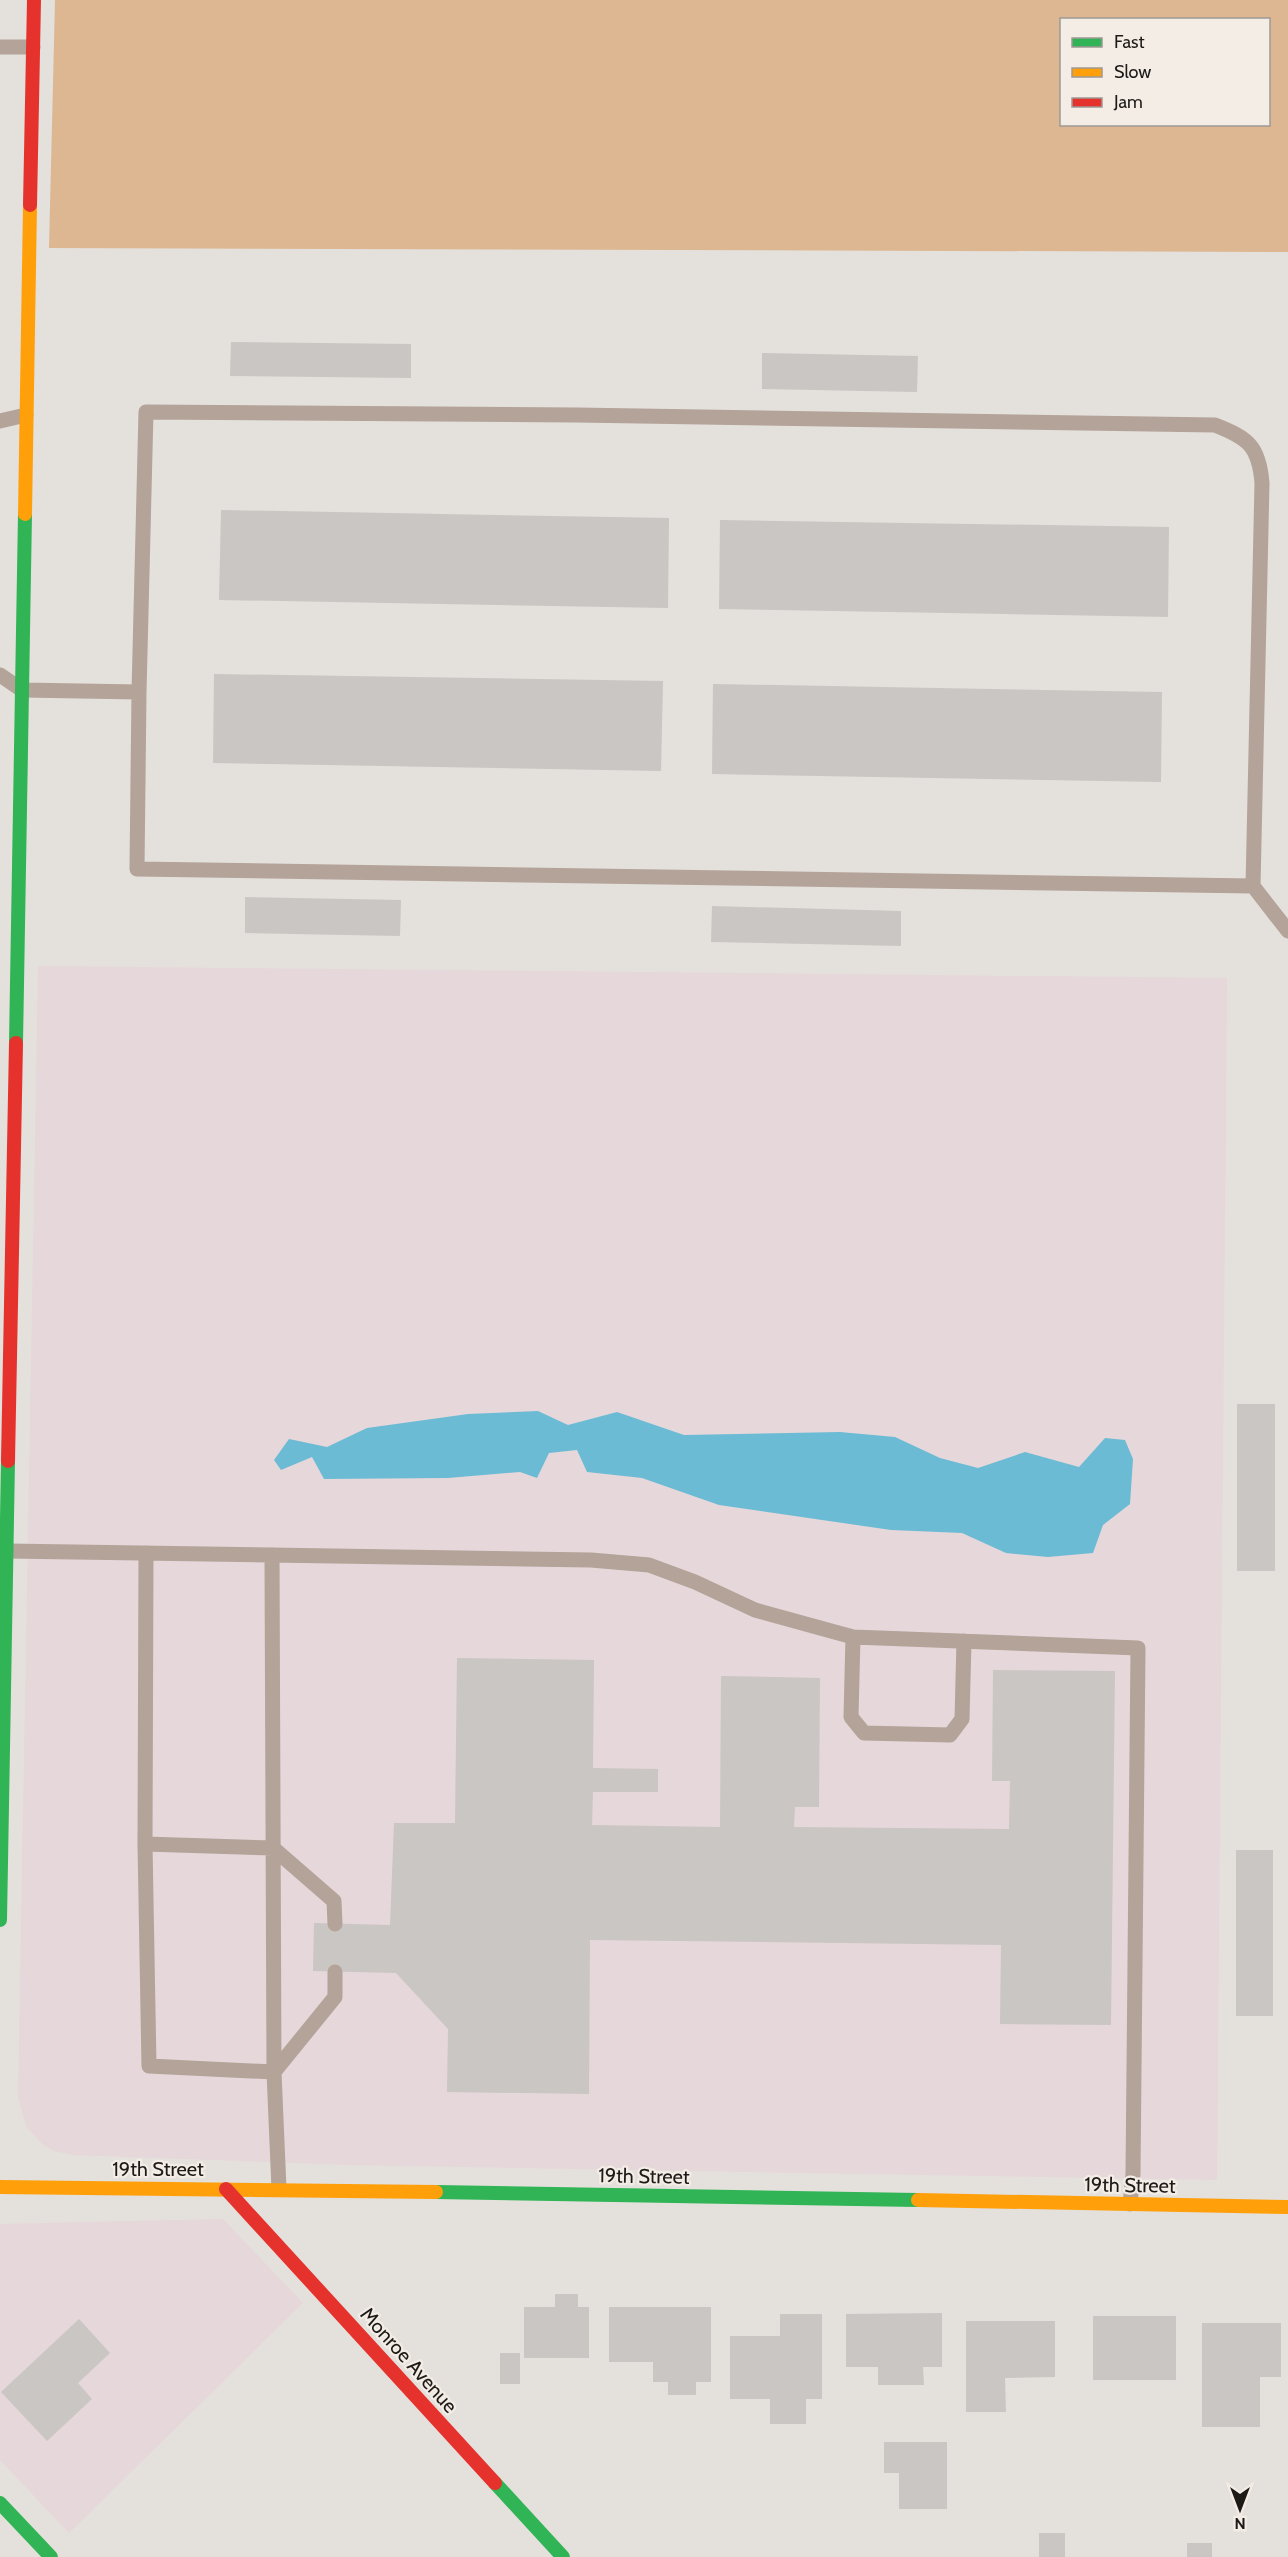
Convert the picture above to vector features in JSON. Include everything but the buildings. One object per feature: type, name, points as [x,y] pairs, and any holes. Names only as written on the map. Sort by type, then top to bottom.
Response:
[{"type":"street","points":[[0,1920],[2,1685],[8,1551],[34,0]]},
{"type":"street","name":"19th Street","points":[[0,2187],[279,2189],[1288,2207]]},
{"type":"street","name":"Monroe Avenue","points":[[226,2189],[563,2557]]},
{"type":"street","points":[[0,2503],[51,2557]]},
{"type":"lane","points":[[0,47],[33,47]]},
{"type":"lane","points":[[1253,886],[137,869],[146,412],[577,415],[1215,425],[1246,440],[1255,450],[1260,465],[1262,483],[1253,886],[1288,931]]},
{"type":"lane","points":[[0,421],[26,415]]},
{"type":"lane","points":[[0,675],[22,690],[140,692]]},
{"type":"lane","points":[[0,966],[17,966]]},
{"type":"lane","points":[[8,1551],[591,1560],[649,1565],[695,1582],[754,1610],[853,1637],[1138,1648],[1133,2174],[1130,2204]]},
{"type":"lane","points":[[146,1553],[145,1844],[149,2066],[274,2072]]},
{"type":"lane","points":[[272,1555],[274,2072],[279,2189]]},
{"type":"lane","points":[[853,1637],[851,1717],[864,1733],[950,1735],[962,1719],[964,1641]]},
{"type":"lane","points":[[145,1844],[273,1848],[334,1900],[335,1924]]},
{"type":"lane","points":[[274,2072],[335,1997],[335,1972]]},
{"type":"shaded area","points":[[55,0],[1288,0],[1288,252],[49,248]]},
{"type":"shaded area","points":[[38,966],[1227,978],[1217,2180],[349,2165],[74,2155],[54,2151],[42,2144],[26,2126],[18,2096]]},
{"type":"shaded area","points":[[223,2219],[303,2303],[69,2533],[0,2460],[0,2224]]},
{"type":"water","points":[[538,1411],[568,1425],[617,1412],[684,1435],[840,1432],[895,1437],[940,1458],[978,1468],[1025,1452],[1079,1467],[1105,1438],[1125,1440],[1133,1459],[1130,1504],[1103,1525],[1093,1553],[1048,1557],[1006,1553],[962,1533],[891,1530],[719,1505],[642,1478],[587,1472],[577,1450],[549,1453],[537,1478],[520,1472],[448,1478],[324,1479],[312,1457],[281,1470],[274,1460],[289,1439],[327,1447],[367,1428],[468,1414]]},
{"type":"traffic: fast","points":[[16,1043],[25,514]]},
{"type":"traffic: fast","points":[[0,1920],[8,1461]]},
{"type":"traffic: fast","points":[[436,2192],[918,2200]]},
{"type":"traffic: fast","points":[[495,2483],[563,2557]]},
{"type":"traffic: fast","points":[[0,2503],[51,2557]]},
{"type":"traffic: slow","points":[[25,514],[30,205]]},
{"type":"traffic: slow","points":[[0,2187],[436,2192]]},
{"type":"traffic: slow","points":[[918,2200],[1288,2207]]},
{"type":"traffic: jam","points":[[30,205],[34,0]]},
{"type":"traffic: jam","points":[[8,1461],[16,1043]]},
{"type":"traffic: jam","points":[[226,2189],[495,2483]]}]
